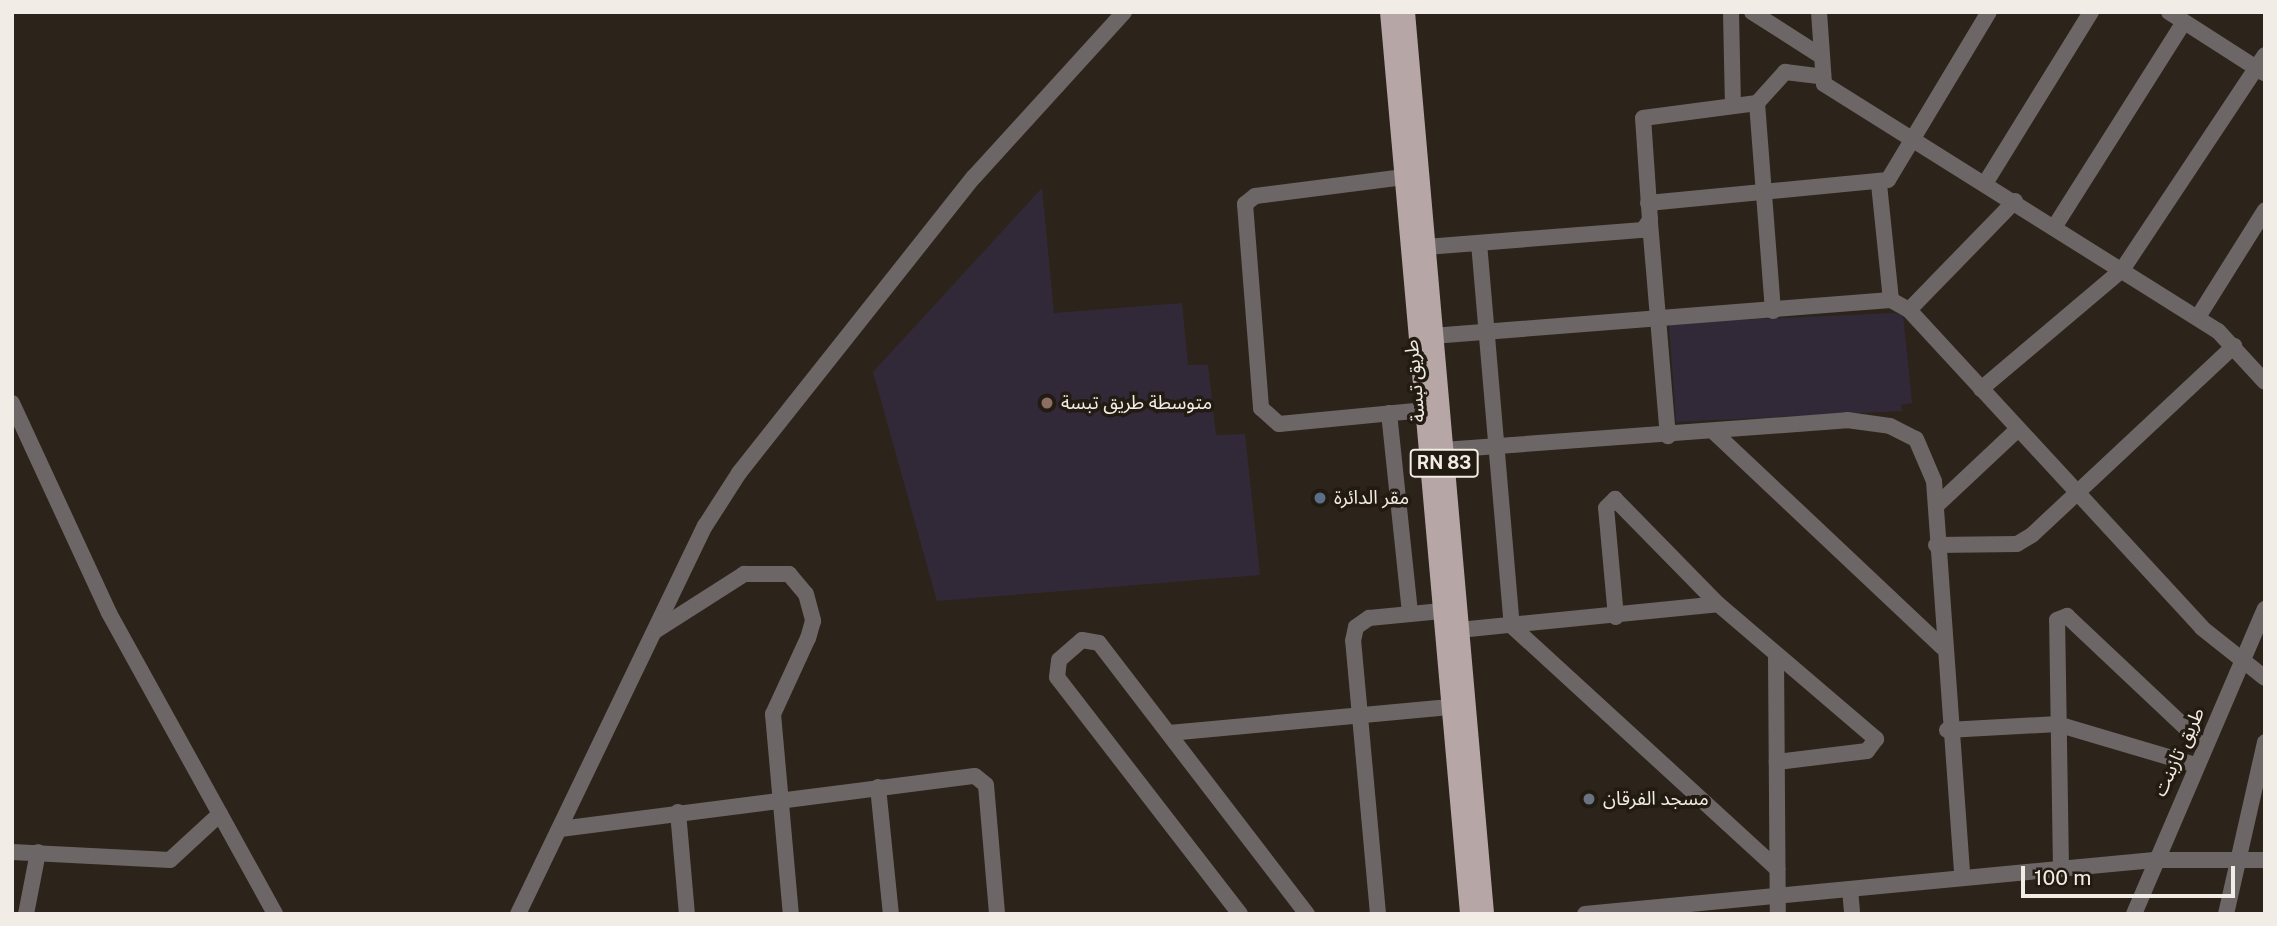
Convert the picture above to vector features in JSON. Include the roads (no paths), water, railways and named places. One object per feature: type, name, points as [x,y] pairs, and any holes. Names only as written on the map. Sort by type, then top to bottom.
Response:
[{"type":"main road","name":"طريق تبسة","points":[[1389,12],[1404,177],[1431,409],[1443,450],[1485,914]]},
{"type":"main road","name":"طريق تبسة","points":[[1406,12],[1432,336],[1431,409],[1441,611],[1469,914]]},
{"type":"street","points":[[518,914],[705,526],[762,441],[974,177],[1124,12]]},
{"type":"street","points":[[1731,12],[1733,106]]},
{"type":"street","points":[[1752,12],[1818,54]]},
{"type":"street","points":[[1819,12],[1819,76]]},
{"type":"street","points":[[1891,300],[1879,184],[1914,136],[1989,12]]},
{"type":"street","points":[[1986,182],[2091,12]]},
{"type":"street","points":[[1980,389],[2122,270],[2262,66],[2169,12]]},
{"type":"street","points":[[2055,226],[2185,22]]},
{"type":"street","points":[[1668,436],[1643,118],[1757,103],[1785,72],[1819,76],[2198,317],[2234,345],[2265,382]]},
{"type":"street","points":[[1757,103],[1773,311]]},
{"type":"street","points":[[1404,177],[1255,196],[1243,211],[1266,417],[1284,424],[1431,409]]},
{"type":"street","points":[[1648,203],[1879,184]]},
{"type":"street","points":[[1909,310],[2015,201]]},
{"type":"street","points":[[2198,317],[2265,210]]},
{"type":"street","points":[[1426,247],[1635,231],[1650,223]]},
{"type":"street","points":[[1479,243],[1482,331],[1512,626],[1777,869]]},
{"type":"street","points":[[1432,336],[1891,300],[1909,310],[2202,628],[2265,678]]},
{"type":"street","points":[[1936,545],[2017,544],[2077,492],[2234,345]]},
{"type":"street","points":[[12,403],[109,613],[275,914]]},
{"type":"street","points":[[1389,413],[1410,613]]},
{"type":"street","points":[[1443,450],[1715,433],[1847,421],[1890,426],[1924,450],[1936,506],[1947,730],[1962,876]]},
{"type":"street","points":[[1936,506],[2018,429]]},
{"type":"street","points":[[1715,433],[1942,648]]},
{"type":"street","points":[[1616,617],[1606,508],[1615,499],[1718,604],[1776,656],[1857,719],[1877,745],[1777,762]]},
{"type":"street","points":[[653,632],[744,574],[789,574],[806,594],[813,621],[774,714],[792,914]]},
{"type":"street","points":[[1459,630],[1616,617],[1718,604]]},
{"type":"street","name":"طريق تازبنت","points":[[2134,914],[2195,765],[2245,664],[2265,608]]},
{"type":"street","points":[[1378,914],[1359,715],[1356,627],[1369,618],[1441,611]]},
{"type":"street","points":[[2061,869],[2055,625],[2062,616],[2204,745]]},
{"type":"street","points":[[1240,914],[1058,677],[1059,660],[1082,640],[1099,643],[1307,914]]},
{"type":"street","points":[[1776,656],[1777,906]]},
{"type":"street","points":[[1169,733],[1450,707]]},
{"type":"street","points":[[1947,730],[2057,724],[2195,765]]},
{"type":"street","points":[[2225,914],[2259,788],[2265,742]]},
{"type":"street","points":[[560,829],[782,797],[982,779],[997,914]]},
{"type":"street","points":[[878,787],[891,914]]},
{"type":"street","points":[[678,812],[687,914]]},
{"type":"street","points":[[12,852],[175,859],[219,814]]},
{"type":"street","points":[[26,914],[38,852]]},
{"type":"street","points":[[1584,914],[1777,906],[1850,889],[1962,876],[2154,860],[2265,860]]},
{"type":"street","points":[[1850,889],[1852,914]]},
{"type":"place","name":"متوسطة طريق تبسة","points":[[1047,403]]},
{"type":"place","name":"مقر الدائرة","points":[[1320,498]]},
{"type":"place","name":"مسجد الفرقان","points":[[1589,799]]}]
